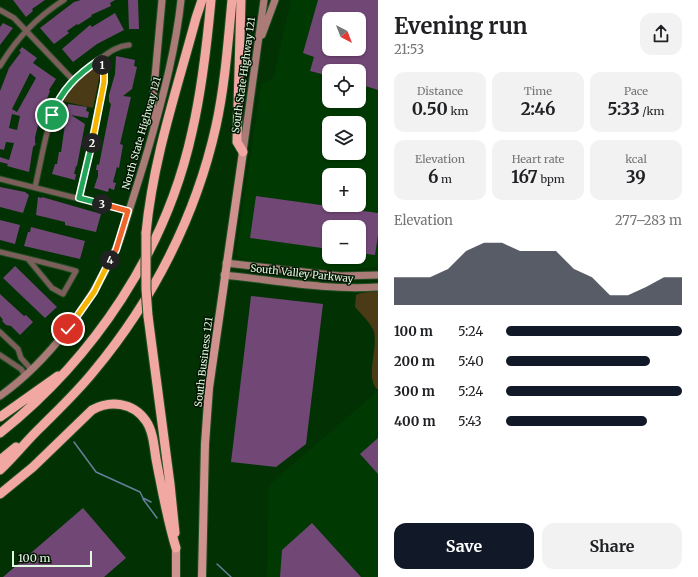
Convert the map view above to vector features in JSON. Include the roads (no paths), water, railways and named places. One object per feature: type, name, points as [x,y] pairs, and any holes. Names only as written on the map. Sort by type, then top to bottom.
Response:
[{"type":"highway","points":[[176,548],[170,484],[148,316],[146,289],[146,233],[150,200],[161,144],[202,0]]},
{"type":"highway","points":[[0,433],[35,403],[65,374],[91,342],[125,295],[153,244],[167,211],[184,162],[194,126],[205,57],[211,0]]},
{"type":"highway","points":[[0,470],[75,393],[115,344],[151,291],[178,238],[200,183],[215,127],[225,70],[232,0]]},
{"type":"highway","points":[[241,0],[236,142],[243,152]]},
{"type":"highway","points":[[0,417],[53,378],[65,374]]},
{"type":"highway","points":[[0,494],[33,467],[92,410],[100,405],[111,403],[120,404],[139,413],[150,430],[168,523],[176,548]]},
{"type":"highway","points":[[0,460],[41,427]]},
{"type":"main road","points":[[152,134],[153,99],[162,0]]},
{"type":"main road","name":"North State Highway 121","points":[[0,396],[25,375],[68,329],[94,292],[116,250],[152,134],[173,56],[181,0]]},
{"type":"main road","name":"South State Highway 121","points":[[243,152],[264,0]]},
{"type":"main road","points":[[258,46],[274,0]]},
{"type":"main road","name":"South Business 121","points":[[202,577],[206,415],[224,275],[243,152]]},
{"type":"main road","name":"South Valley Parkway","points":[[226,263],[340,276],[378,274]]},
{"type":"main road","name":"South Valley Parkway","points":[[224,275],[333,287],[362,288],[378,286]]},
{"type":"main road","points":[[176,548],[176,577]]},
{"type":"street","points":[[0,66],[11,47],[27,30],[51,8],[64,0]]},
{"type":"street","points":[[0,10],[14,18],[27,30],[73,80]]},
{"type":"street","points":[[35,187],[56,104],[73,80],[99,60],[121,46],[129,46]]},
{"type":"street","points":[[79,198],[104,82],[103,67],[99,60]]},
{"type":"street","points":[[0,179],[128,211]]},
{"type":"street","points":[[0,252],[76,270],[63,294],[52,288],[28,259]]},
{"type":"street","points":[[0,332],[18,349],[21,358],[31,369]]},
{"type":"street","points":[[0,355],[21,369],[25,375]]},
{"type":"waterway","points":[[74,442],[96,472],[140,492],[143,498],[151,502]]},
{"type":"waterway","points":[[143,499],[157,518]]},
{"type":"waterway","points":[[217,564],[231,577]]}]
